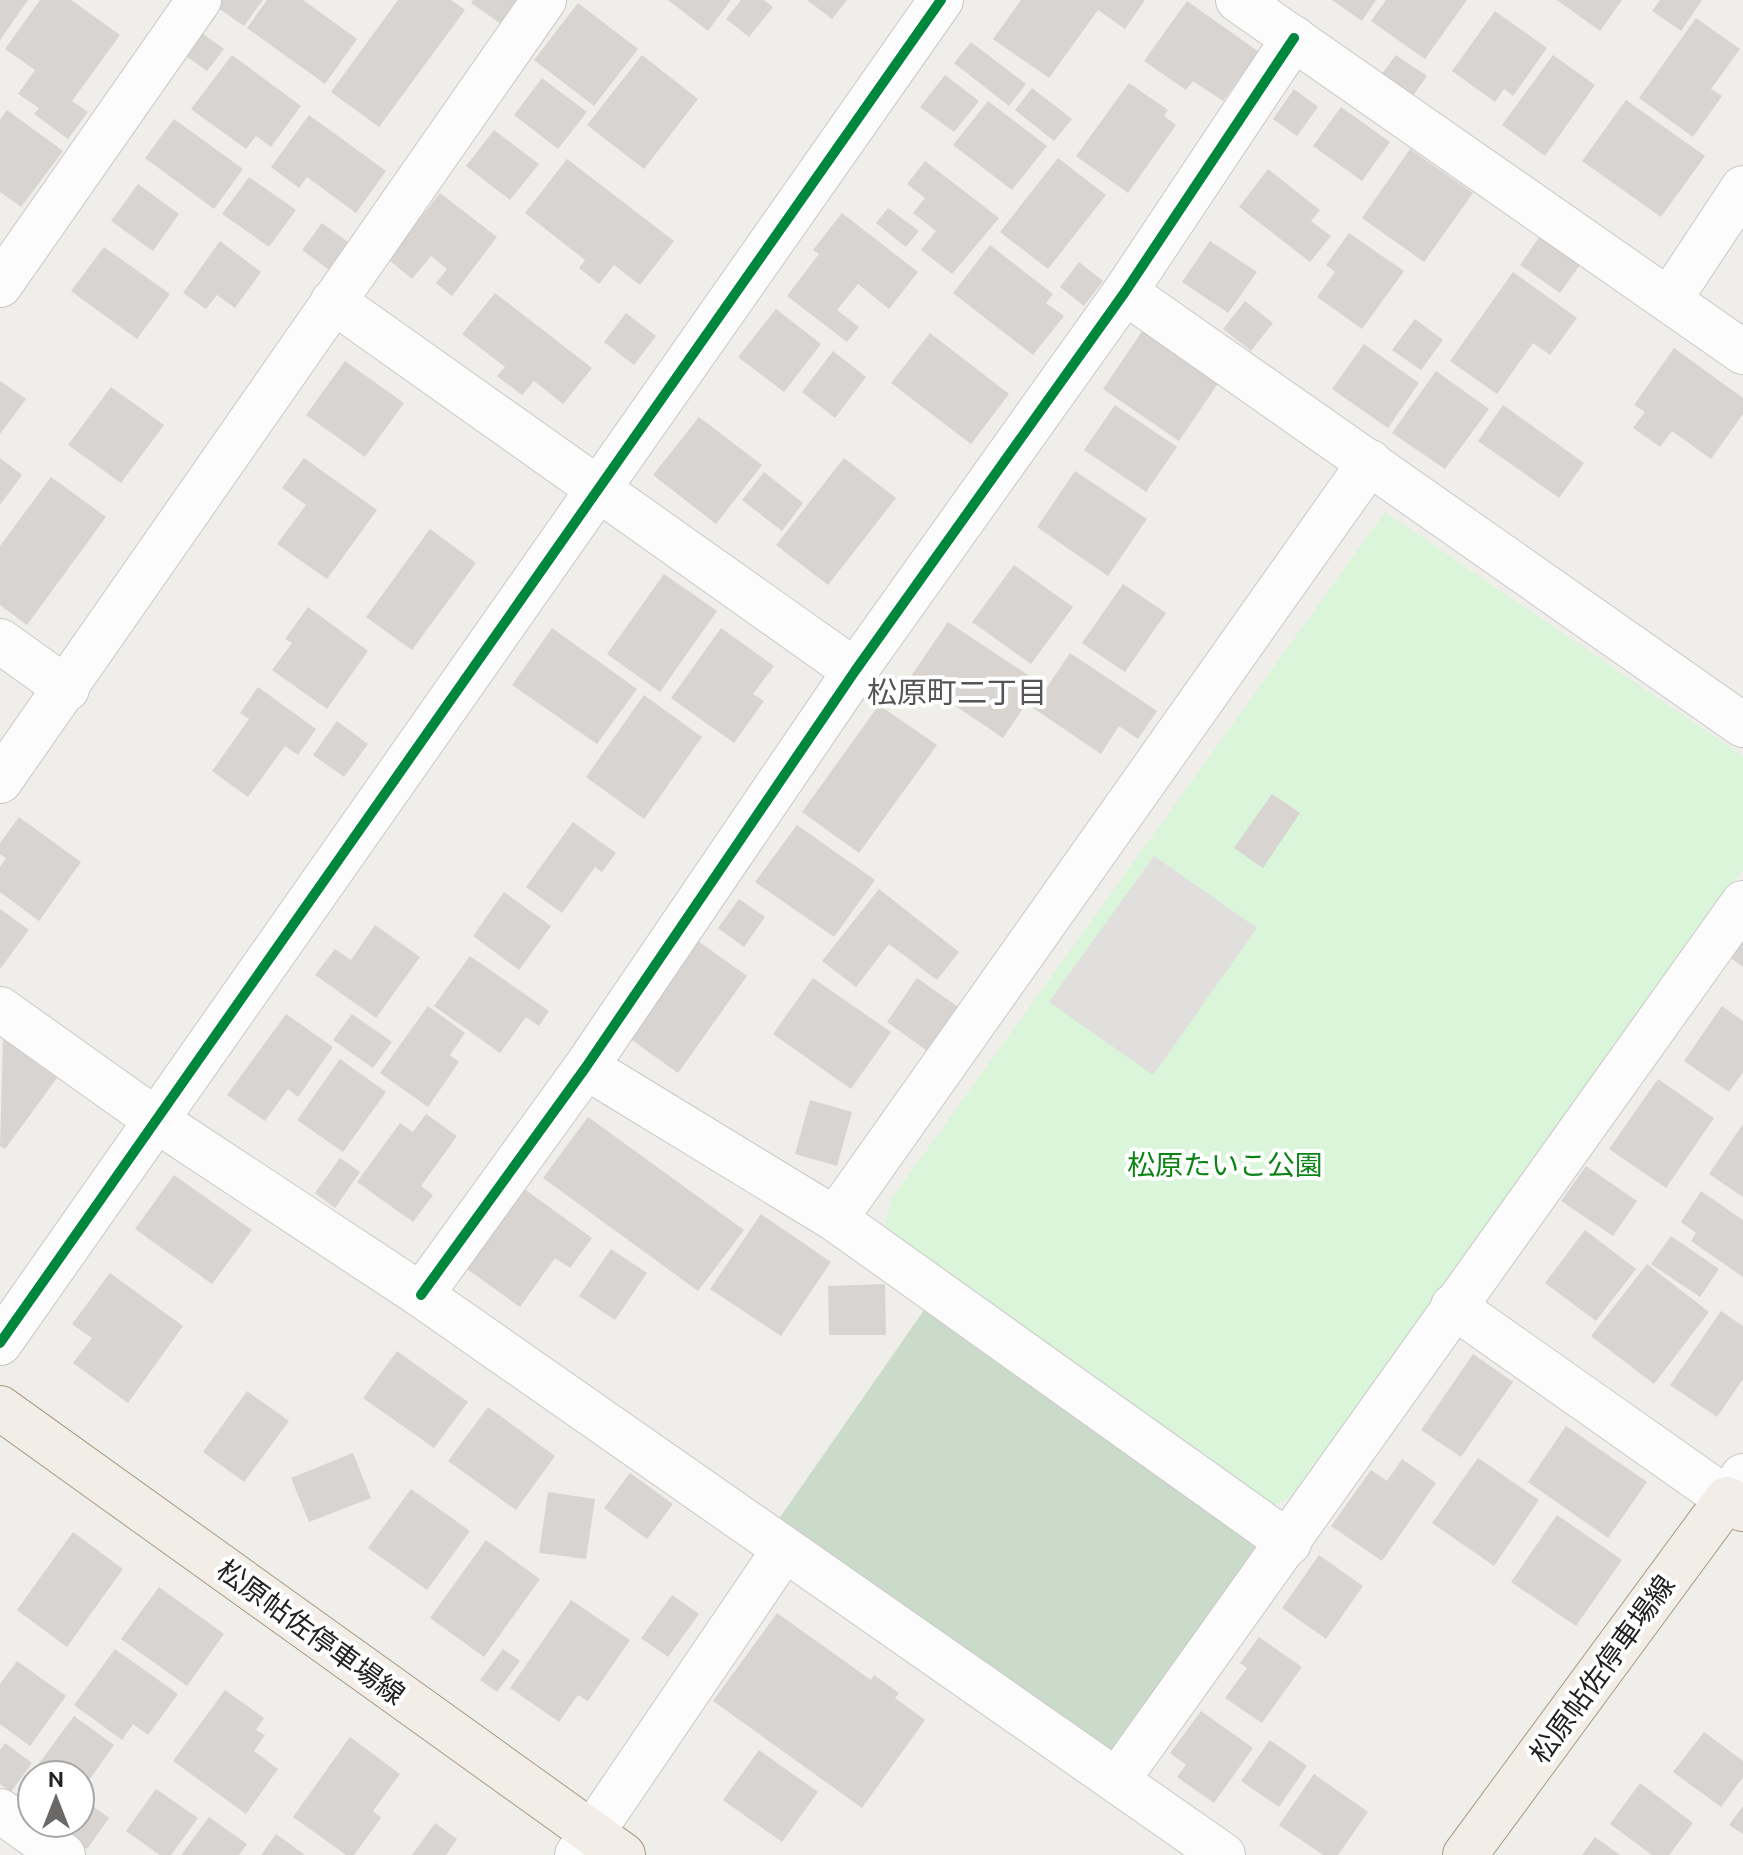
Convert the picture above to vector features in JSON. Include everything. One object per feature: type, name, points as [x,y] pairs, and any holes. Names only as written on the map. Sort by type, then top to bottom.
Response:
[{"type":"main road","name":"松原帖佐停車場線","points":[[0,1408],[597,1848]]},
{"type":"main road","name":"松原帖佐停車場線","points":[[1465,1855],[1738,1495]]},
{"type":"street","points":[[4,271],[199,0]]},
{"type":"street","points":[[0,781],[544,0]]},
{"type":"street","points":[[0,1343],[941,0]]},
{"type":"street","points":[[1238,0],[1743,352]]},
{"type":"street","points":[[421,1295],[586,1067],[855,671],[1125,292],[1294,38]]},
{"type":"street","points":[[1669,300],[1743,188]]},
{"type":"street","points":[[1125,292],[1743,725]]},
{"type":"street","points":[[333,301],[855,671]]},
{"type":"street","points":[[835,1219],[1370,462]]},
{"type":"street","points":[[0,641],[67,689]]},
{"type":"street","points":[[1118,1779],[1743,903]]},
{"type":"street","points":[[0,1009],[156,1120],[421,1295],[1223,1855]]},
{"type":"street","points":[[586,1067],[835,1219],[1289,1543]]},
{"type":"street","points":[[1453,1306],[1738,1495]]},
{"type":"street","points":[[597,1848],[784,1550]]},
{"type":"street","points":[[0,1811],[63,1855]]},
{"type":"green space","name":"松原たいこ公園","points":[[1385,512],[1743,756],[1743,869],[1301,1492],[1265,1510],[882,1239],[892,1198]]},
{"type":"green space","points":[[924,1310],[1260,1540],[1110,1757],[774,1526]]},
{"type":"shaded area","points":[[1154,856],[1257,928],[1153,1075],[1049,1002]]},
{"type":"building","points":[[0,0],[28,0],[0,40]]},
{"type":"building","points":[[40,0],[71,0],[120,35],[72,101],[88,112],[68,139],[34,114],[39,108],[18,94],[35,70],[5,49]]},
{"type":"building","points":[[218,0],[263,0],[244,26],[214,5]]},
{"type":"building","points":[[267,0],[303,0],[357,39],[325,84],[247,28]]},
{"type":"building","points":[[398,0],[451,0],[465,10],[379,127],[331,92]]},
{"type":"building","points":[[473,0],[519,0],[501,24],[471,3]]},
{"type":"building","points":[[668,0],[731,0],[708,31]]},
{"type":"building","points":[[741,0],[764,0],[773,7],[749,37],[726,19]]},
{"type":"building","points":[[807,0],[847,0],[832,19]]},
{"type":"building","points":[[1021,0],[1145,0],[1125,29],[1098,10],[1049,78],[993,39]]},
{"type":"building","points":[[1332,0],[1376,0],[1362,21]]},
{"type":"building","points":[[1386,0],[1467,0],[1425,59],[1371,21]]},
{"type":"building","points":[[1557,0],[1622,0],[1600,31]]},
{"type":"building","points":[[1660,0],[1702,0],[1681,31],[1652,11]]},
{"type":"building","points":[[1187,1],[1259,52],[1223,101],[1193,81],[1186,90],[1144,61]]},
{"type":"building","points":[[578,3],[638,49],[594,106],[534,60]]},
{"type":"building","points":[[1495,11],[1547,48],[1513,96],[1504,89],[1495,102],[1452,71]]},
{"type":"building","points":[[1696,18],[1740,49],[1711,89],[1722,96],[1693,137],[1639,98]]},
{"type":"building","points":[[199,31],[224,49],[207,71],[183,54]]},
{"type":"building","points":[[971,42],[1026,84],[1009,106],[954,63]]},
{"type":"building","points":[[232,55],[301,106],[271,147],[256,136],[246,149],[191,109]]},
{"type":"building","points":[[642,55],[698,99],[644,169],[587,125]]},
{"type":"building","points":[[1396,55],[1427,76],[1412,97],[1381,75]]},
{"type":"building","points":[[1553,55],[1595,85],[1545,156],[1502,125]]},
{"type":"building","points":[[945,75],[979,101],[954,132],[920,107]]},
{"type":"building","points":[[542,78],[587,112],[558,149],[514,115]]},
{"type":"building","points":[[1129,83],[1168,110],[1164,116],[1176,125],[1128,193],[1076,156]]},
{"type":"building","points":[[1032,88],[1072,119],[1054,141],[1015,110]]},
{"type":"building","points":[[1294,89],[1318,107],[1297,136],[1273,119]]},
{"type":"building","points":[[1626,100],[1705,156],[1661,217],[1582,161]]},
{"type":"building","points":[[988,101],[1047,146],[1012,190],[953,145]]},
{"type":"building","points":[[1341,107],[1390,142],[1362,181],[1313,146]]},
{"type":"building","points":[[7,110],[63,151],[21,207],[0,192],[0,120]]},
{"type":"building","points":[[309,115],[386,171],[356,213],[307,177],[299,188],[271,167]]},
{"type":"building","points":[[174,119],[243,169],[214,209],[145,158]]},
{"type":"building","points":[[494,130],[539,164],[510,200],[466,166]]},
{"type":"building","points":[[1410,149],[1473,193],[1424,262],[1362,218]]},
{"type":"building","points":[[1058,158],[1106,195],[1048,269],[1000,232]]},
{"type":"building","points":[[567,159],[674,241],[640,285],[614,265],[599,284],[579,268],[585,260],[525,213]]},
{"type":"building","points":[[925,161],[999,218],[952,274],[921,250],[936,231],[913,213],[925,198],[907,184]]},
{"type":"building","points":[[1268,169],[1320,210],[1311,221],[1331,236],[1310,262],[1239,207]]},
{"type":"building","points":[[249,177],[296,210],[269,247],[222,214]]},
{"type":"building","points":[[138,184],[179,214],[153,251],[111,221]]},
{"type":"building","points":[[440,193],[497,237],[452,296],[436,283],[447,269],[431,256],[412,279],[388,259]]},
{"type":"building","points":[[888,208],[919,231],[906,247],[876,223]]},
{"type":"building","points":[[842,213],[918,272],[889,309],[858,284],[837,310],[859,327],[847,342],[787,296],[819,254],[813,250]]},
{"type":"building","points":[[322,223],[352,245],[332,272],[302,250]]},
{"type":"building","points":[[1349,233],[1404,271],[1362,329],[1317,297],[1335,272],[1326,265]]},
{"type":"building","points":[[1540,236],[1580,265],[1560,293],[1520,265]]},
{"type":"building","points":[[220,241],[261,272],[235,308],[217,295],[206,309],[183,293]]},
{"type":"building","points":[[1210,241],[1257,272],[1228,313],[1182,282]]},
{"type":"building","points":[[990,245],[1053,294],[1046,303],[1064,316],[1033,355],[953,293]]},
{"type":"building","points":[[104,247],[170,294],[137,339],[71,291]]},
{"type":"building","points":[[1079,262],[1103,281],[1084,306],[1060,287]]},
{"type":"building","points":[[1513,272],[1577,318],[1550,355],[1533,343],[1497,394],[1450,361]]},
{"type":"building","points":[[495,293],[592,368],[563,404],[534,381],[522,395],[497,376],[505,367],[462,334]]},
{"type":"building","points":[[1245,301],[1273,323],[1251,351],[1223,329]]},
{"type":"building","points":[[776,309],[821,344],[784,392],[738,357]]},
{"type":"building","points":[[626,313],[656,336],[634,365],[604,342]]},
{"type":"building","points":[[1415,319],[1443,340],[1421,370],[1392,350]]},
{"type":"building","points":[[1143,330],[1219,382],[1179,441],[1103,389]]},
{"type":"building","points":[[930,333],[1009,394],[971,444],[891,383]]},
{"type":"building","points":[[1364,344],[1419,383],[1388,428],[1332,389]]},
{"type":"building","points":[[1674,348],[1743,398],[1743,414],[1711,459],[1672,431],[1660,447],[1633,428],[1645,412],[1634,405]]},
{"type":"building","points":[[833,351],[866,377],[835,418],[802,392]]},
{"type":"building","points":[[345,361],[404,403],[365,457],[306,415]]},
{"type":"building","points":[[1436,371],[1489,409],[1445,469],[1392,433]]},
{"type":"building","points":[[0,381],[26,399],[0,434]]},
{"type":"building","points":[[111,387],[164,425],[121,483],[68,445]]},
{"type":"building","points":[[1115,405],[1177,447],[1146,492],[1084,450]]},
{"type":"building","points":[[1503,405],[1584,463],[1559,498],[1478,441]]},
{"type":"building","points":[[699,417],[762,465],[716,524],[653,475]]},
{"type":"building","points":[[0,458],[22,475],[0,505]]},
{"type":"building","points":[[304,458],[377,510],[327,579],[277,544],[306,505],[282,488]]},
{"type":"building","points":[[844,458],[896,498],[828,585],[776,545]]},
{"type":"building","points":[[1075,471],[1147,519],[1108,576],[1037,527]]},
{"type":"building","points":[[764,472],[803,503],[782,531],[742,500]]},
{"type":"building","points":[[51,477],[106,517],[27,625],[0,605],[0,546]]},
{"type":"building","points":[[430,529],[476,563],[412,650],[366,617]]},
{"type":"building","points":[[1014,565],[1073,607],[1031,664],[972,622]]},
{"type":"building","points":[[664,574],[717,611],[660,692],[607,654]]},
{"type":"building","points":[[1123,584],[1166,613],[1125,672],[1082,643]]},
{"type":"building","points":[[308,607],[368,651],[327,709],[272,670],[292,643],[285,639]]},
{"type":"building","points":[[948,622],[1040,683],[1003,738],[911,676]]},
{"type":"building","points":[[552,628],[637,689],[597,744],[512,685]]},
{"type":"building","points":[[721,628],[774,666],[753,694],[764,701],[734,743],[671,698]]},
{"type":"building","points":[[1070,653],[1157,711],[1138,739],[1119,726],[1101,754],[1033,708]]},
{"type":"building","points":[[258,687],[316,729],[298,755],[285,746],[248,797],[212,771],[249,719],[240,713]]},
{"type":"building","points":[[644,695],[702,737],[644,819],[586,777]]},
{"type":"building","points":[[879,705],[937,745],[859,853],[802,812]]},
{"type":"building","points":[[337,721],[368,744],[344,777],[313,755]]},
{"type":"building","points":[[1272,794],[1300,813],[1263,868],[1234,848]]},
{"type":"building","points":[[19,817],[81,862],[39,921],[0,892],[0,867],[6,858],[0,854],[0,843]]},
{"type":"building","points":[[573,822],[616,853],[602,872],[595,867],[562,913],[526,887]]},
{"type":"building","points":[[797,825],[875,880],[834,937],[755,882]]},
{"type":"building","points":[[879,889],[959,952],[937,980],[889,944],[856,987],[822,961]]},
{"type":"building","points":[[504,892],[551,926],[519,970],[473,936]]},
{"type":"building","points":[[739,899],[765,917],[744,947],[718,928]]},
{"type":"building","points":[[0,909],[29,930],[0,969]]},
{"type":"building","points":[[375,925],[420,957],[376,1018],[315,975],[335,949],[351,960]]},
{"type":"building","points":[[1743,937],[1743,967],[1729,957]]},
{"type":"building","points":[[698,941],[747,976],[678,1073],[629,1038]]},
{"type":"building","points":[[470,956],[549,1011],[539,1026],[526,1017],[500,1053],[434,1006]]},
{"type":"building","points":[[813,978],[891,1032],[851,1089],[773,1034]]},
{"type":"building","points":[[917,978],[961,1009],[930,1053],[887,1022]]},
{"type":"building","points":[[428,1006],[465,1033],[450,1055],[459,1062],[428,1107],[380,1073]]},
{"type":"building","points":[[1722,1006],[1743,1021],[1743,1072],[1729,1092],[1684,1061]]},
{"type":"building","points":[[286,1014],[333,1047],[298,1097],[288,1089],[265,1121],[227,1095]]},
{"type":"building","points":[[352,1014],[392,1042],[373,1068],[333,1040]]},
{"type":"building","points":[[3,1039],[57,1078],[5,1149],[0,1146]]},
{"type":"building","points":[[340,1059],[386,1092],[343,1152],[297,1120]]},
{"type":"building","points":[[1658,1079],[1714,1118],[1666,1188],[1609,1149]]},
{"type":"building","points":[[810,1100],[852,1112],[837,1166],[795,1154]]},
{"type":"building","points":[[426,1114],[457,1136],[421,1186],[433,1195],[413,1222],[357,1182],[400,1123],[413,1132]]},
{"type":"building","points":[[588,1117],[744,1230],[698,1291],[543,1178]]},
{"type":"building","points":[[1743,1124],[1743,1197],[1709,1174]]},
{"type":"building","points":[[340,1158],[360,1172],[335,1208],[315,1193]]},
{"type":"building","points":[[1586,1166],[1637,1201],[1613,1236],[1561,1201]]},
{"type":"building","points":[[174,1175],[252,1230],[212,1284],[135,1229]]},
{"type":"building","points":[[523,1188],[592,1238],[570,1268],[555,1258],[520,1307],[464,1267]]},
{"type":"building","points":[[1701,1191],[1743,1220],[1743,1277],[1691,1241],[1696,1233],[1681,1222]]},
{"type":"building","points":[[761,1214],[831,1262],[781,1336],[710,1289]]},
{"type":"building","points":[[1585,1230],[1636,1269],[1596,1321],[1545,1283]]},
{"type":"building","points":[[1671,1236],[1719,1269],[1700,1297],[1651,1264]]},
{"type":"building","points":[[611,1249],[647,1273],[615,1320],[579,1296]]},
{"type":"building","points":[[1647,1264],[1709,1312],[1654,1384],[1591,1336]]},
{"type":"building","points":[[110,1273],[183,1326],[128,1403],[73,1363],[92,1338],[72,1324]]},
{"type":"building","points":[[885,1284],[886,1335],[829,1335],[828,1286]]},
{"type":"building","points":[[1721,1311],[1743,1326],[1743,1379],[1717,1417],[1670,1385]]},
{"type":"building","points":[[397,1351],[468,1402],[434,1448],[363,1398]]},
{"type":"building","points":[[1473,1354],[1513,1382],[1461,1457],[1421,1430]]},
{"type":"building","points":[[247,1391],[289,1421],[244,1482],[203,1452]]},
{"type":"building","points":[[488,1407],[555,1456],[516,1510],[448,1461]]},
{"type":"building","points":[[1566,1426],[1647,1482],[1608,1538],[1528,1482]]},
{"type":"building","points":[[353,1453],[371,1498],[309,1522],[291,1478]]},
{"type":"building","points":[[1478,1458],[1539,1500],[1494,1566],[1432,1523]]},
{"type":"building","points":[[1402,1459],[1436,1483],[1382,1561],[1331,1526],[1371,1470],[1387,1481]]},
{"type":"building","points":[[630,1473],[673,1504],[647,1539],[604,1508]]},
{"type":"building","points":[[411,1489],[470,1531],[427,1590],[368,1548]]},
{"type":"building","points":[[548,1492],[595,1499],[586,1559],[539,1553]]},
{"type":"building","points":[[1557,1515],[1622,1560],[1576,1626],[1511,1582]]},
{"type":"building","points":[[73,1532],[123,1569],[67,1647],[17,1610]]},
{"type":"building","points":[[486,1540],[540,1579],[484,1657],[430,1618]]},
{"type":"building","points":[[1319,1555],[1363,1586],[1326,1639],[1282,1608]]},
{"type":"building","points":[[159,1587],[224,1634],[187,1686],[121,1639]]},
{"type":"building","points":[[672,1595],[699,1614],[668,1657],[641,1638]]},
{"type":"building","points":[[571,1600],[630,1640],[588,1701],[578,1695],[559,1722],[510,1688]]},
{"type":"building","points":[[777,1613],[871,1680],[874,1675],[899,1693],[895,1698],[925,1720],[862,1808],[713,1701]]},
{"type":"building","points":[[1259,1637],[1302,1667],[1262,1723],[1225,1698],[1247,1668],[1240,1663]]},
{"type":"building","points":[[115,1649],[178,1694],[148,1735],[133,1724],[122,1740],[74,1705]]},
{"type":"building","points":[[503,1649],[520,1661],[497,1692],[480,1680]]},
{"type":"building","points":[[17,1661],[66,1696],[30,1746],[0,1724],[0,1684]]},
{"type":"building","points":[[225,1690],[264,1718],[256,1730],[265,1735],[254,1751],[278,1769],[246,1814],[173,1761]]},
{"type":"building","points":[[1201,1711],[1253,1748],[1214,1803],[1177,1777],[1186,1765],[1170,1753]]},
{"type":"building","points":[[74,1716],[114,1745],[96,1770],[96,1759],[42,1759]]},
{"type":"building","points":[[1704,1732],[1743,1761],[1743,1777],[1721,1807],[1673,1772]]},
{"type":"building","points":[[350,1737],[400,1774],[373,1811],[381,1818],[354,1855],[346,1855],[293,1817]]},
{"type":"building","points":[[1270,1740],[1307,1766],[1279,1807],[1241,1781]]},
{"type":"building","points":[[5,1743],[27,1759],[16,1759],[16,1785],[11,1792],[0,1784],[0,1750]]},
{"type":"building","points":[[759,1750],[818,1792],[782,1842],[723,1800]]},
{"type":"building","points":[[1314,1774],[1368,1812],[1338,1855],[1323,1855],[1279,1825]]},
{"type":"building","points":[[1640,1783],[1693,1823],[1669,1855],[1652,1855],[1610,1824]]},
{"type":"building","points":[[156,1789],[198,1818],[171,1855],[160,1855],[126,1831]]},
{"type":"building","points":[[1743,1806],[1743,1834],[1729,1825]]},
{"type":"building","points":[[96,1809],[109,1818],[96,1836]]},
{"type":"building","points":[[209,1817],[247,1844],[239,1855],[181,1855]]},
{"type":"building","points":[[435,1823],[457,1839],[446,1855],[412,1855]]},
{"type":"building","points":[[276,1834],[305,1855],[261,1855]]},
{"type":"building","points":[[1595,1837],[1620,1855],[1582,1855]]},
{"type":"building","points":[[73,1839],[94,1839],[87,1849]]},
{"type":"cycle path","points":[[0,1343],[941,0]]},
{"type":"cycle path","points":[[421,1295],[586,1067],[855,671],[1125,292],[1294,38]]},
{"type":"district","name":"松原町二丁目","points":[[957,693]]}]
